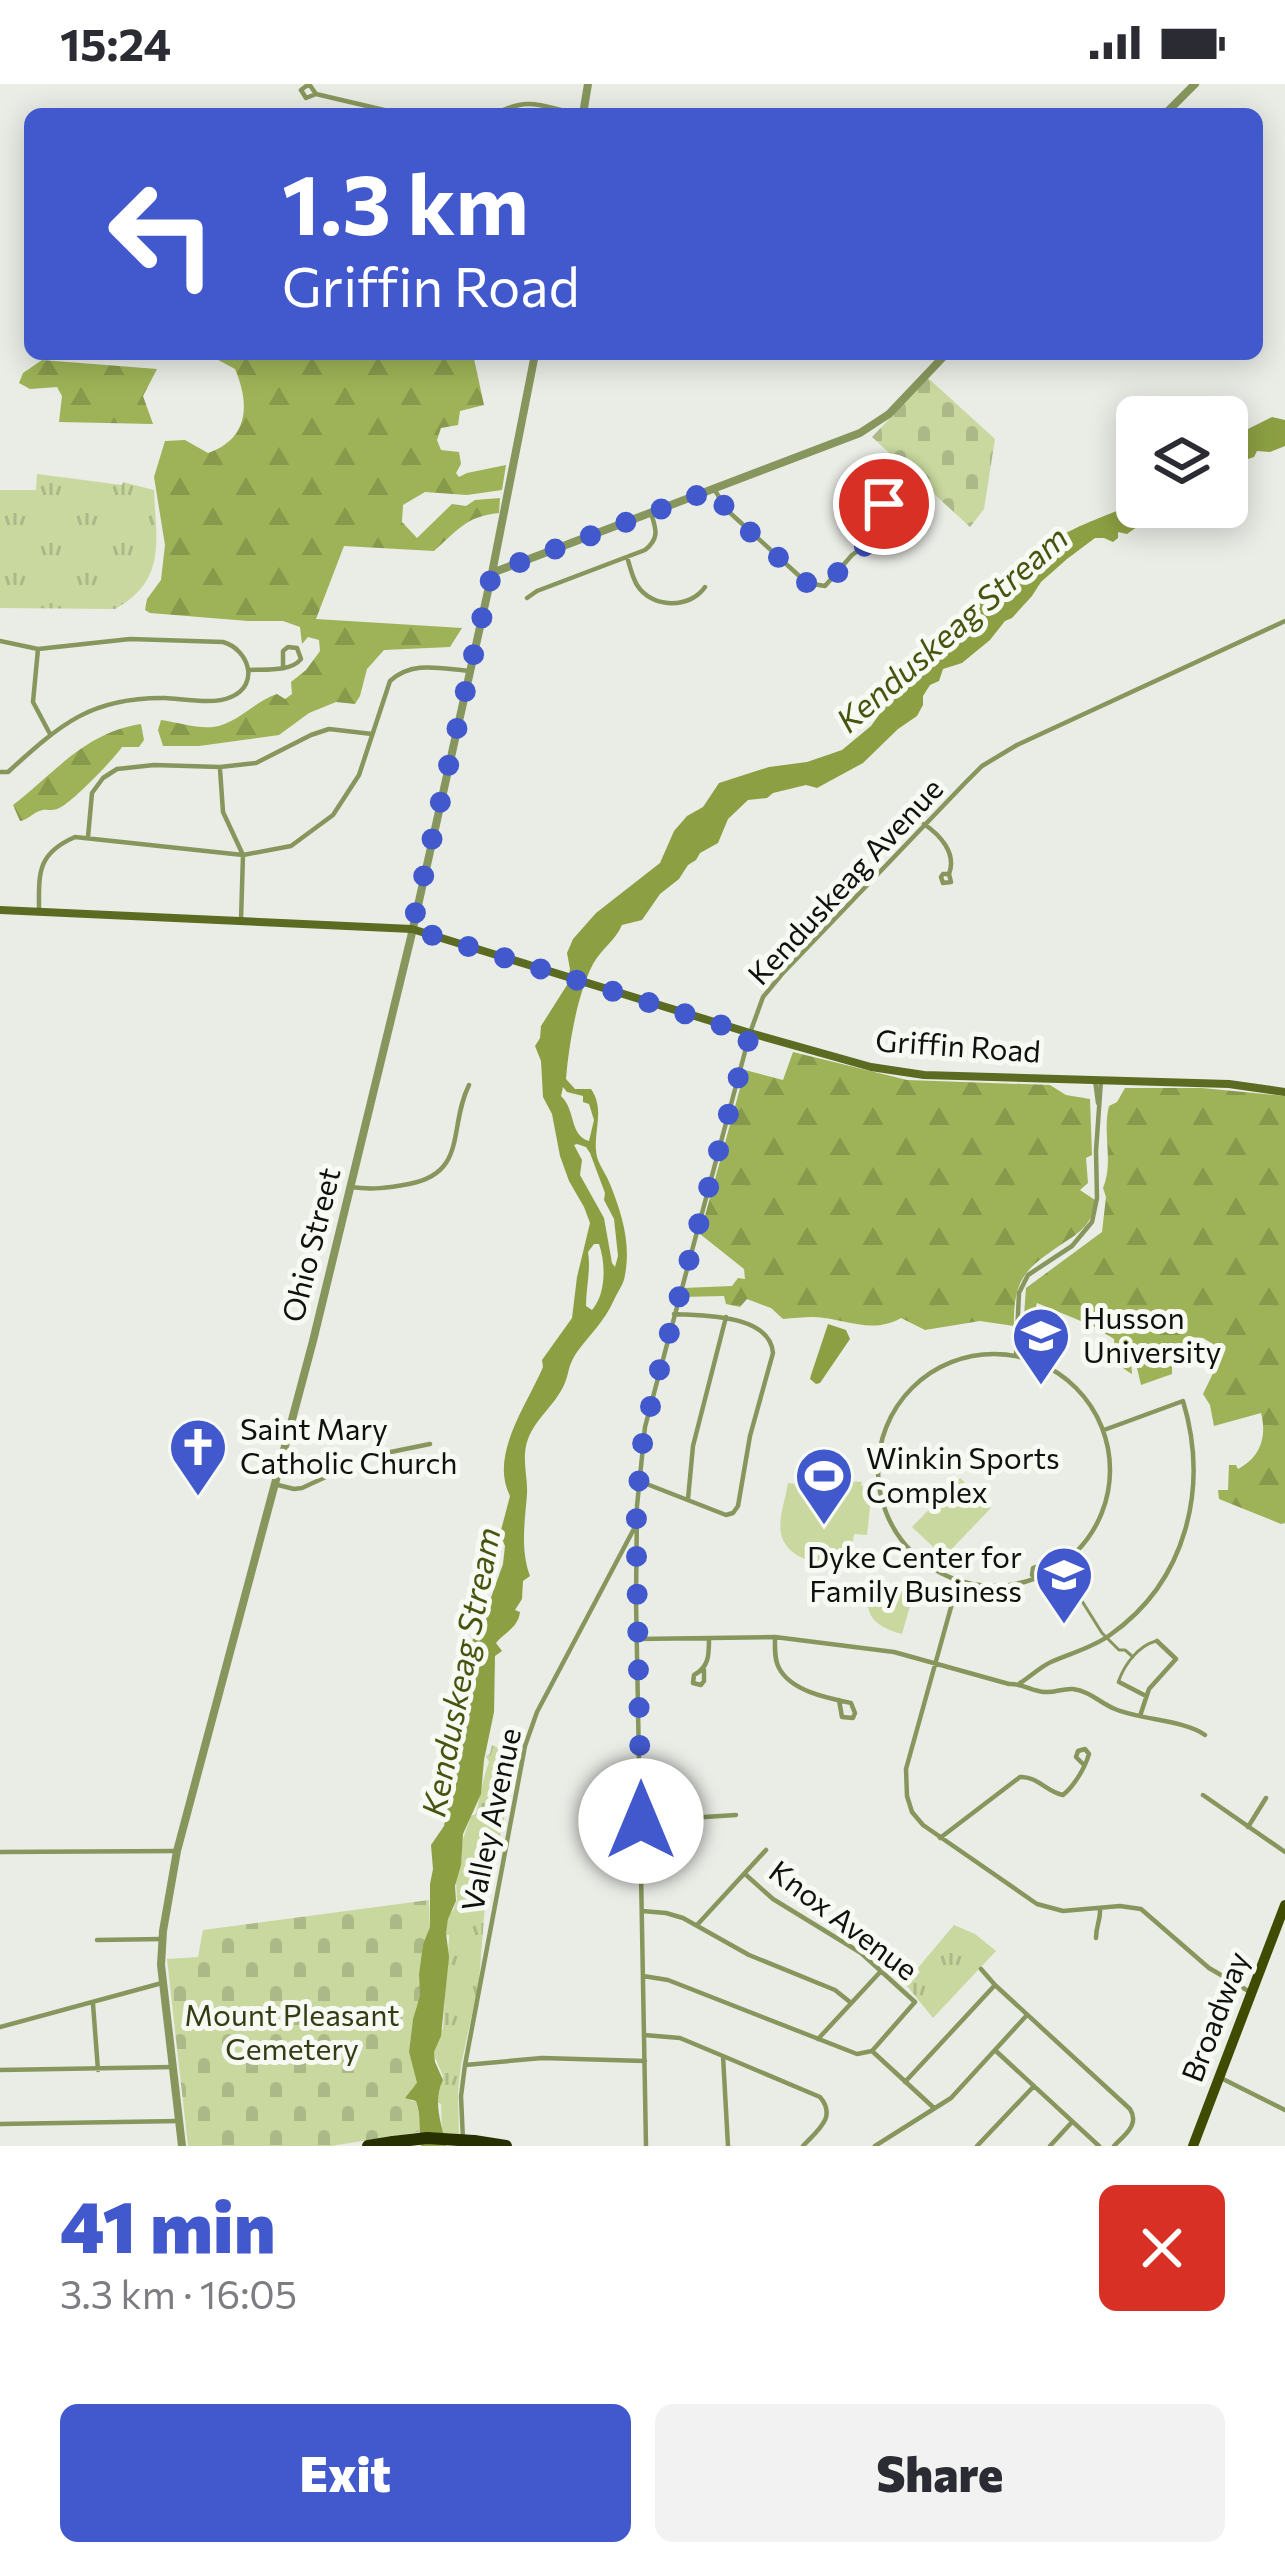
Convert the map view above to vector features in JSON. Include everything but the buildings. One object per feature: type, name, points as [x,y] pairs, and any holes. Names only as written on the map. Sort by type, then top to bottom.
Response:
[{"type":"highway","points":[[368,2146],[506,2146]]},
{"type":"main road","name":"Griffin Road","points":[[0,910],[412,929],[871,1067],[925,1075],[1228,1084],[1285,1092]]},
{"type":"main road","name":"Broadway","points":[[1193,2146],[1285,1905]]},
{"type":"street","points":[[1171,108],[1195,84]]},
{"type":"street","points":[[316,94],[376,108]]},
{"type":"street","points":[[506,108],[525,102],[552,108]]},
{"type":"street","name":"Ohio Street","points":[[182,2146],[162,1982],[162,1939],[177,1850],[351,1187],[492,573],[534,360]]},
{"type":"street","points":[[492,573],[871,427],[890,414],[940,360]]},
{"type":"street","points":[[714,489],[728,512],[817,587],[828,584],[852,555],[883,533],[889,503]]},
{"type":"street","points":[[526,598],[654,543],[651,513]]},
{"type":"street","points":[[627,557],[636,584],[655,600],[691,602],[705,587]]},
{"type":"street","name":"Kenduskeag Avenue","points":[[646,2146],[639,1480],[645,1427],[674,1314],[764,997],[982,766],[1017,745],[1285,621]]},
{"type":"street","points":[[0,641],[38,649],[130,639],[223,642],[239,650],[249,670],[245,684],[231,698],[122,700],[89,710],[50,734],[8,772],[0,772]]},
{"type":"street","points":[[38,649],[33,702],[50,734]]},
{"type":"street","points":[[249,670],[283,667]]},
{"type":"street","points":[[38,912],[40,866],[60,844],[75,837],[243,855],[291,846],[332,815],[359,775],[390,681],[413,667],[470,671]]},
{"type":"street","points":[[88,837],[92,793],[117,769],[256,763],[329,729],[373,735]]},
{"type":"street","points":[[220,766],[223,812],[243,855],[241,920]]},
{"type":"street","points":[[924,824],[946,848],[952,862],[950,874]]},
{"type":"street","points":[[1016,1357],[1023,1284],[1037,1268],[1080,1239],[1096,1211],[1098,1080]]},
{"type":"street","points":[[351,1187],[376,1190],[424,1181],[441,1172],[451,1156],[469,1085]]},
{"type":"street","points":[[639,1480],[726,1515],[733,1513],[772,1354],[766,1335],[727,1317],[674,1314]]},
{"type":"street","points":[[688,1501],[694,1446],[727,1317]]},
{"type":"street","points":[[972,1356],[1016,1357],[1045,1366],[1090,1405],[1103,1431],[1110,1468],[1105,1505],[1088,1539],[1060,1566],[1035,1576],[997,1585],[958,1581],[932,1568],[897,1534],[881,1496],[881,1444],[901,1401],[931,1373],[972,1356]]},
{"type":"street","points":[[1020,1683],[1046,1664],[1108,1637],[1149,1599],[1176,1554],[1193,1503],[1194,1454],[1183,1401],[1103,1431]]},
{"type":"street","points":[[274,1484],[302,1487],[371,1456],[430,1444]]},
{"type":"street","name":"Valley Avenue","points":[[467,2144],[461,2096],[465,2065],[529,1732],[636,1525]]},
{"type":"street","points":[[1060,1566],[1100,1629],[1119,1651],[1133,1657]]},
{"type":"street","points":[[958,1581],[906,1769],[912,1812],[940,1838],[1037,1904],[1063,1911],[1128,1906],[1146,1912],[1210,1968],[1250,1992]]},
{"type":"street","points":[[638,1639],[775,1637],[894,1652],[1044,1692],[1079,1690],[1114,1709],[1192,1726],[1205,1735]]},
{"type":"street","points":[[775,1637],[776,1661],[788,1678],[799,1687],[839,1700]]},
{"type":"street","points":[[704,1670],[710,1639]]},
{"type":"street","points":[[1140,1715],[1147,1696],[1149,1689],[1176,1659],[1157,1641],[1133,1657],[1119,1682],[1147,1696]]},
{"type":"street","points":[[940,1838],[1020,1777],[1063,1795],[1084,1765]]},
{"type":"street","points":[[1203,1795],[1285,1852]]},
{"type":"street","points":[[1248,1827],[1266,1798]]},
{"type":"street","points":[[641,1821],[736,1815]]},
{"type":"street","points":[[0,1852],[177,1850]]},
{"type":"street","points":[[697,1925],[766,1850]]},
{"type":"street","name":"Knox Avenue","points":[[745,1874],[773,1899],[861,1953],[915,2002],[872,2051]]},
{"type":"street","points":[[1096,1938],[1100,1908]]},
{"type":"street","points":[[642,1912],[671,1914],[697,1925],[749,1955],[835,1990],[850,2002]]},
{"type":"street","points":[[97,1940],[162,1939]]},
{"type":"street","points":[[981,1969],[1133,2115],[1132,2127],[1114,2146]]},
{"type":"street","points":[[818,2039],[882,1970]]},
{"type":"street","points":[[643,1976],[668,1980],[857,2054],[872,2051],[936,2109]]},
{"type":"street","points":[[0,2027],[162,1982]]},
{"type":"street","points":[[904,2081],[994,1985]]},
{"type":"street","points":[[93,2002],[98,2070]]},
{"type":"street","points":[[877,2145],[951,2098],[1027,2015]]},
{"type":"street","points":[[644,2036],[680,2038],[820,2097],[828,2116],[803,2146]]},
{"type":"street","points":[[996,2051],[1099,2146]]},
{"type":"street","points":[[723,2056],[728,2146]]},
{"type":"street","points":[[465,2065],[542,2058],[644,2061]]},
{"type":"street","points":[[0,2070],[173,2067]]},
{"type":"street","points":[[1219,2077],[1285,2110]]},
{"type":"street","points":[[977,2146],[1034,2086]]},
{"type":"street","points":[[0,2124],[179,2121]]},
{"type":"street","points":[[1049,2146],[1072,2122]]},
{"type":"green space","points":[[42,360],[157,369],[143,396],[153,424],[59,422],[62,396],[57,387],[30,389],[19,383],[23,373]]},
{"type":"green space","points":[[218,360],[474,360],[484,405],[460,411],[458,425],[441,428],[437,440],[441,450],[459,452],[459,477],[506,465],[502,490],[467,495],[425,492],[403,505],[402,522],[417,538],[452,504],[466,506],[475,500],[500,498],[499,513],[470,521],[434,551],[344,546],[316,619],[462,628],[450,647],[384,650],[367,669],[355,704],[336,702],[309,713],[279,735],[163,746],[158,730],[161,720],[213,727],[277,694],[285,699],[292,694],[291,682],[320,651],[319,640],[308,637],[302,644],[300,627],[283,621],[145,610],[161,580],[165,545],[154,477],[165,441],[185,440],[208,453],[232,439],[244,407],[235,369]]},
{"type":"green space","points":[[928,378],[995,439],[984,509],[970,527],[872,437]]},
{"type":"green space","points":[[37,474],[123,482],[154,490],[155,558],[132,598],[115,609],[0,608],[0,490],[36,490]]},
{"type":"green space","points":[[141,724],[144,740],[139,747],[122,747],[63,806],[20,821],[13,805],[72,756],[103,736]]},
{"type":"green space","points":[[793,1052],[907,1080],[1050,1085],[1066,1095],[1090,1099],[1092,1155],[1086,1158],[1088,1183],[1080,1190],[1095,1200],[1091,1217],[1026,1274],[1016,1295],[1014,1326],[980,1321],[925,1330],[901,1318],[879,1325],[813,1317],[783,1319],[771,1308],[747,1299],[740,1307],[726,1304],[724,1296],[681,1297],[683,1288],[732,1286],[738,1278],[745,1279],[744,1269],[700,1234],[745,1070],[783,1080]]},
{"type":"green space","points":[[1125,1088],[1202,1088],[1285,1096],[1285,1523],[1219,1499],[1218,1490],[1228,1490],[1229,1465],[1238,1469],[1252,1458],[1263,1430],[1261,1413],[1214,1426],[1203,1394],[1220,1359],[1218,1347],[1203,1338],[1189,1337],[1172,1362],[1172,1374],[1141,1385],[1133,1351],[1121,1345],[1132,1374],[1117,1360],[1114,1339],[1093,1326],[1037,1303],[1028,1332],[1023,1330],[1026,1288],[1102,1232],[1107,1116],[1109,1106]]},
{"type":"green space","points":[[960,1478],[991,1508],[944,1557],[912,1527]]},
{"type":"green space","name":"Winkin Sports Complex","points":[[833,1480],[862,1482],[871,1498],[867,1535],[854,1534],[850,1563],[819,1563],[800,1557],[781,1534],[788,1483],[829,1488]]},
{"type":"green space","points":[[872,1579],[912,1591],[902,1634],[882,1626],[871,1615]]},
{"type":"green space","points":[[492,1745],[518,1756],[485,1904],[479,1982],[461,2065],[459,2134],[442,2133],[441,2104],[437,2102],[443,2076],[432,2050],[443,2028],[449,1938],[445,1935],[457,1900],[463,1839],[476,1814]]},
{"type":"green space","name":"Mount Pleasant Cemetery","points":[[429,1900],[430,1927],[419,1974],[421,1996],[409,2052],[417,2083],[411,2101],[416,2101],[421,2114],[419,2132],[331,2146],[188,2146],[167,1959],[198,1957],[203,1930]]},
{"type":"green space","points":[[954,1925],[996,1951],[933,2018],[907,1986]]},
{"type":"shaded area","points":[[1272,417],[1285,420],[1285,446],[1257,451],[1248,459],[1248,429]]},
{"type":"shaded area","points":[[1116,511],[1116,528],[1135,528],[1127,534],[1118,532],[1113,542],[1095,538],[1067,559],[990,640],[962,663],[943,669],[939,681],[923,696],[917,716],[863,763],[817,788],[806,785],[748,800],[728,819],[718,843],[688,865],[642,920],[622,925],[587,976],[566,1079],[575,1089],[591,1089],[596,1098],[596,1151],[624,1229],[625,1275],[526,1446],[524,1545],[530,1576],[523,1581],[522,1599],[515,1610],[520,1612],[517,1622],[496,1643],[502,1651],[495,1656],[494,1712],[481,1794],[463,1834],[456,1901],[446,1933],[449,1957],[441,2036],[434,2052],[443,2080],[438,2105],[446,2146],[421,2146],[416,2101],[405,2098],[417,2083],[409,2052],[420,1996],[423,1944],[430,1927],[431,1845],[444,1826],[460,1743],[457,1704],[470,1686],[463,1678],[470,1675],[470,1643],[479,1631],[503,1564],[505,1546],[500,1534],[510,1496],[504,1464],[507,1447],[542,1360],[572,1318],[590,1223],[560,1156],[535,1046],[541,1026],[567,985],[567,953],[596,913],[660,863],[674,831],[703,807],[719,783],[842,750],[871,726],[922,655],[966,629],[975,607],[1015,577],[1023,559]],"holes":[[[563,1087],[583,1096],[589,1104],[594,1120],[589,1141],[575,1128],[561,1096]],[[577,1144],[590,1153],[614,1219],[615,1267],[604,1218],[580,1175]],[[599,1244],[604,1269],[600,1296],[592,1310],[586,1306],[588,1252]]]},
{"type":"shaded area","points":[[828,1324],[846,1330],[850,1339],[816,1384],[810,1379]]},
{"type":"place","name":"Husson University","points":[[1041,1387]]},
{"type":"place","name":"Saint Mary Catholic Church","points":[[198,1498]]},
{"type":"place","name":"Winkin Sports Complex","points":[[824,1527]]},
{"type":"place","name":"Dyke Center for Family Business","points":[[1064,1626]]},
{"type":"route","points":[[641,1821],[636,1536],[641,1451],[750,1034],[412,929],[492,573],[714,489],[728,512],[807,583],[822,587],[852,555],[883,533],[889,511],[889,503],[884,504]]},
{"type":"water label","name":"Kenduskeag Stream","points":[[952,629]]},
{"type":"water label","name":"Kenduskeag Stream","points":[[461,1672]]}]
